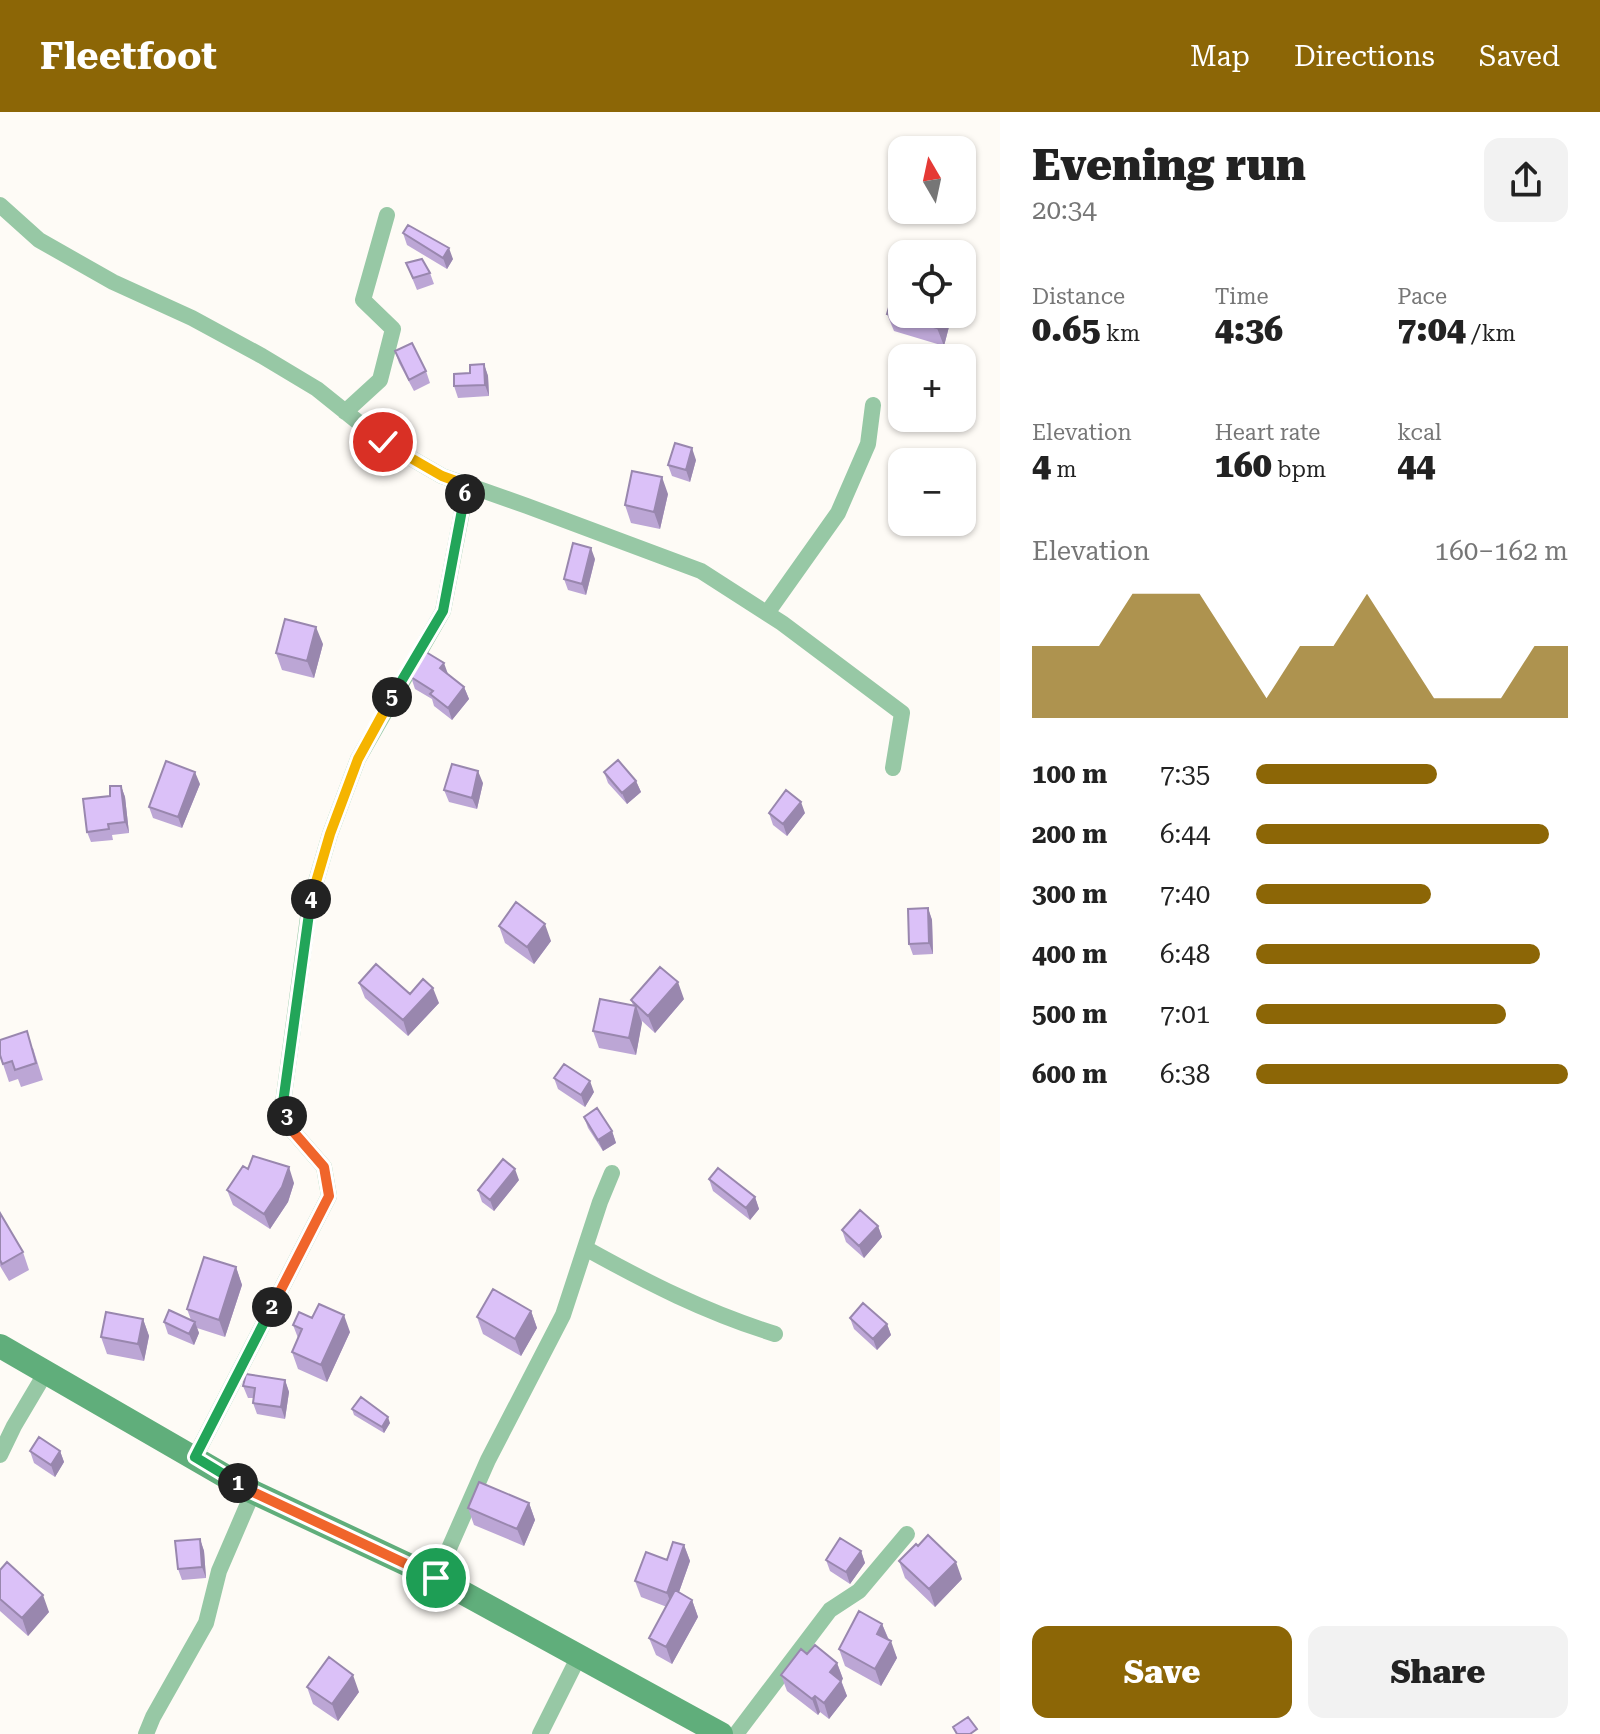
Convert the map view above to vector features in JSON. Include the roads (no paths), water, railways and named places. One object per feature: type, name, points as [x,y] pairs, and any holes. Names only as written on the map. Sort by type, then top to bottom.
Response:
[{"type":"main road","points":[[0,1346],[253,1492],[436,1578],[721,1734]]},
{"type":"street","points":[[0,205],[39,240],[113,282],[192,318],[262,356],[317,389],[383,442],[442,476],[701,571],[767,613],[902,713],[893,768]]},
{"type":"street","points":[[345,412],[380,380],[393,329],[363,300],[387,215]]},
{"type":"street","points":[[767,613],[838,513],[868,444],[873,405]]},
{"type":"street","points":[[195,1457],[329,1196],[324,1167],[291,1129],[283,1103],[310,902],[330,834],[358,759],[443,611],[467,485]]},
{"type":"street","points":[[436,1578],[488,1460],[563,1315],[612,1173]]},
{"type":"street","points":[[585,1248],[658,1288],[730,1320],[775,1334]]},
{"type":"street","points":[[0,1455],[46,1372]]},
{"type":"street","points":[[146,1734],[206,1623],[219,1571],[253,1492]]},
{"type":"street","points":[[736,1734],[830,1610],[859,1591],[907,1534]]},
{"type":"street","points":[[540,1734],[579,1656]]}]
